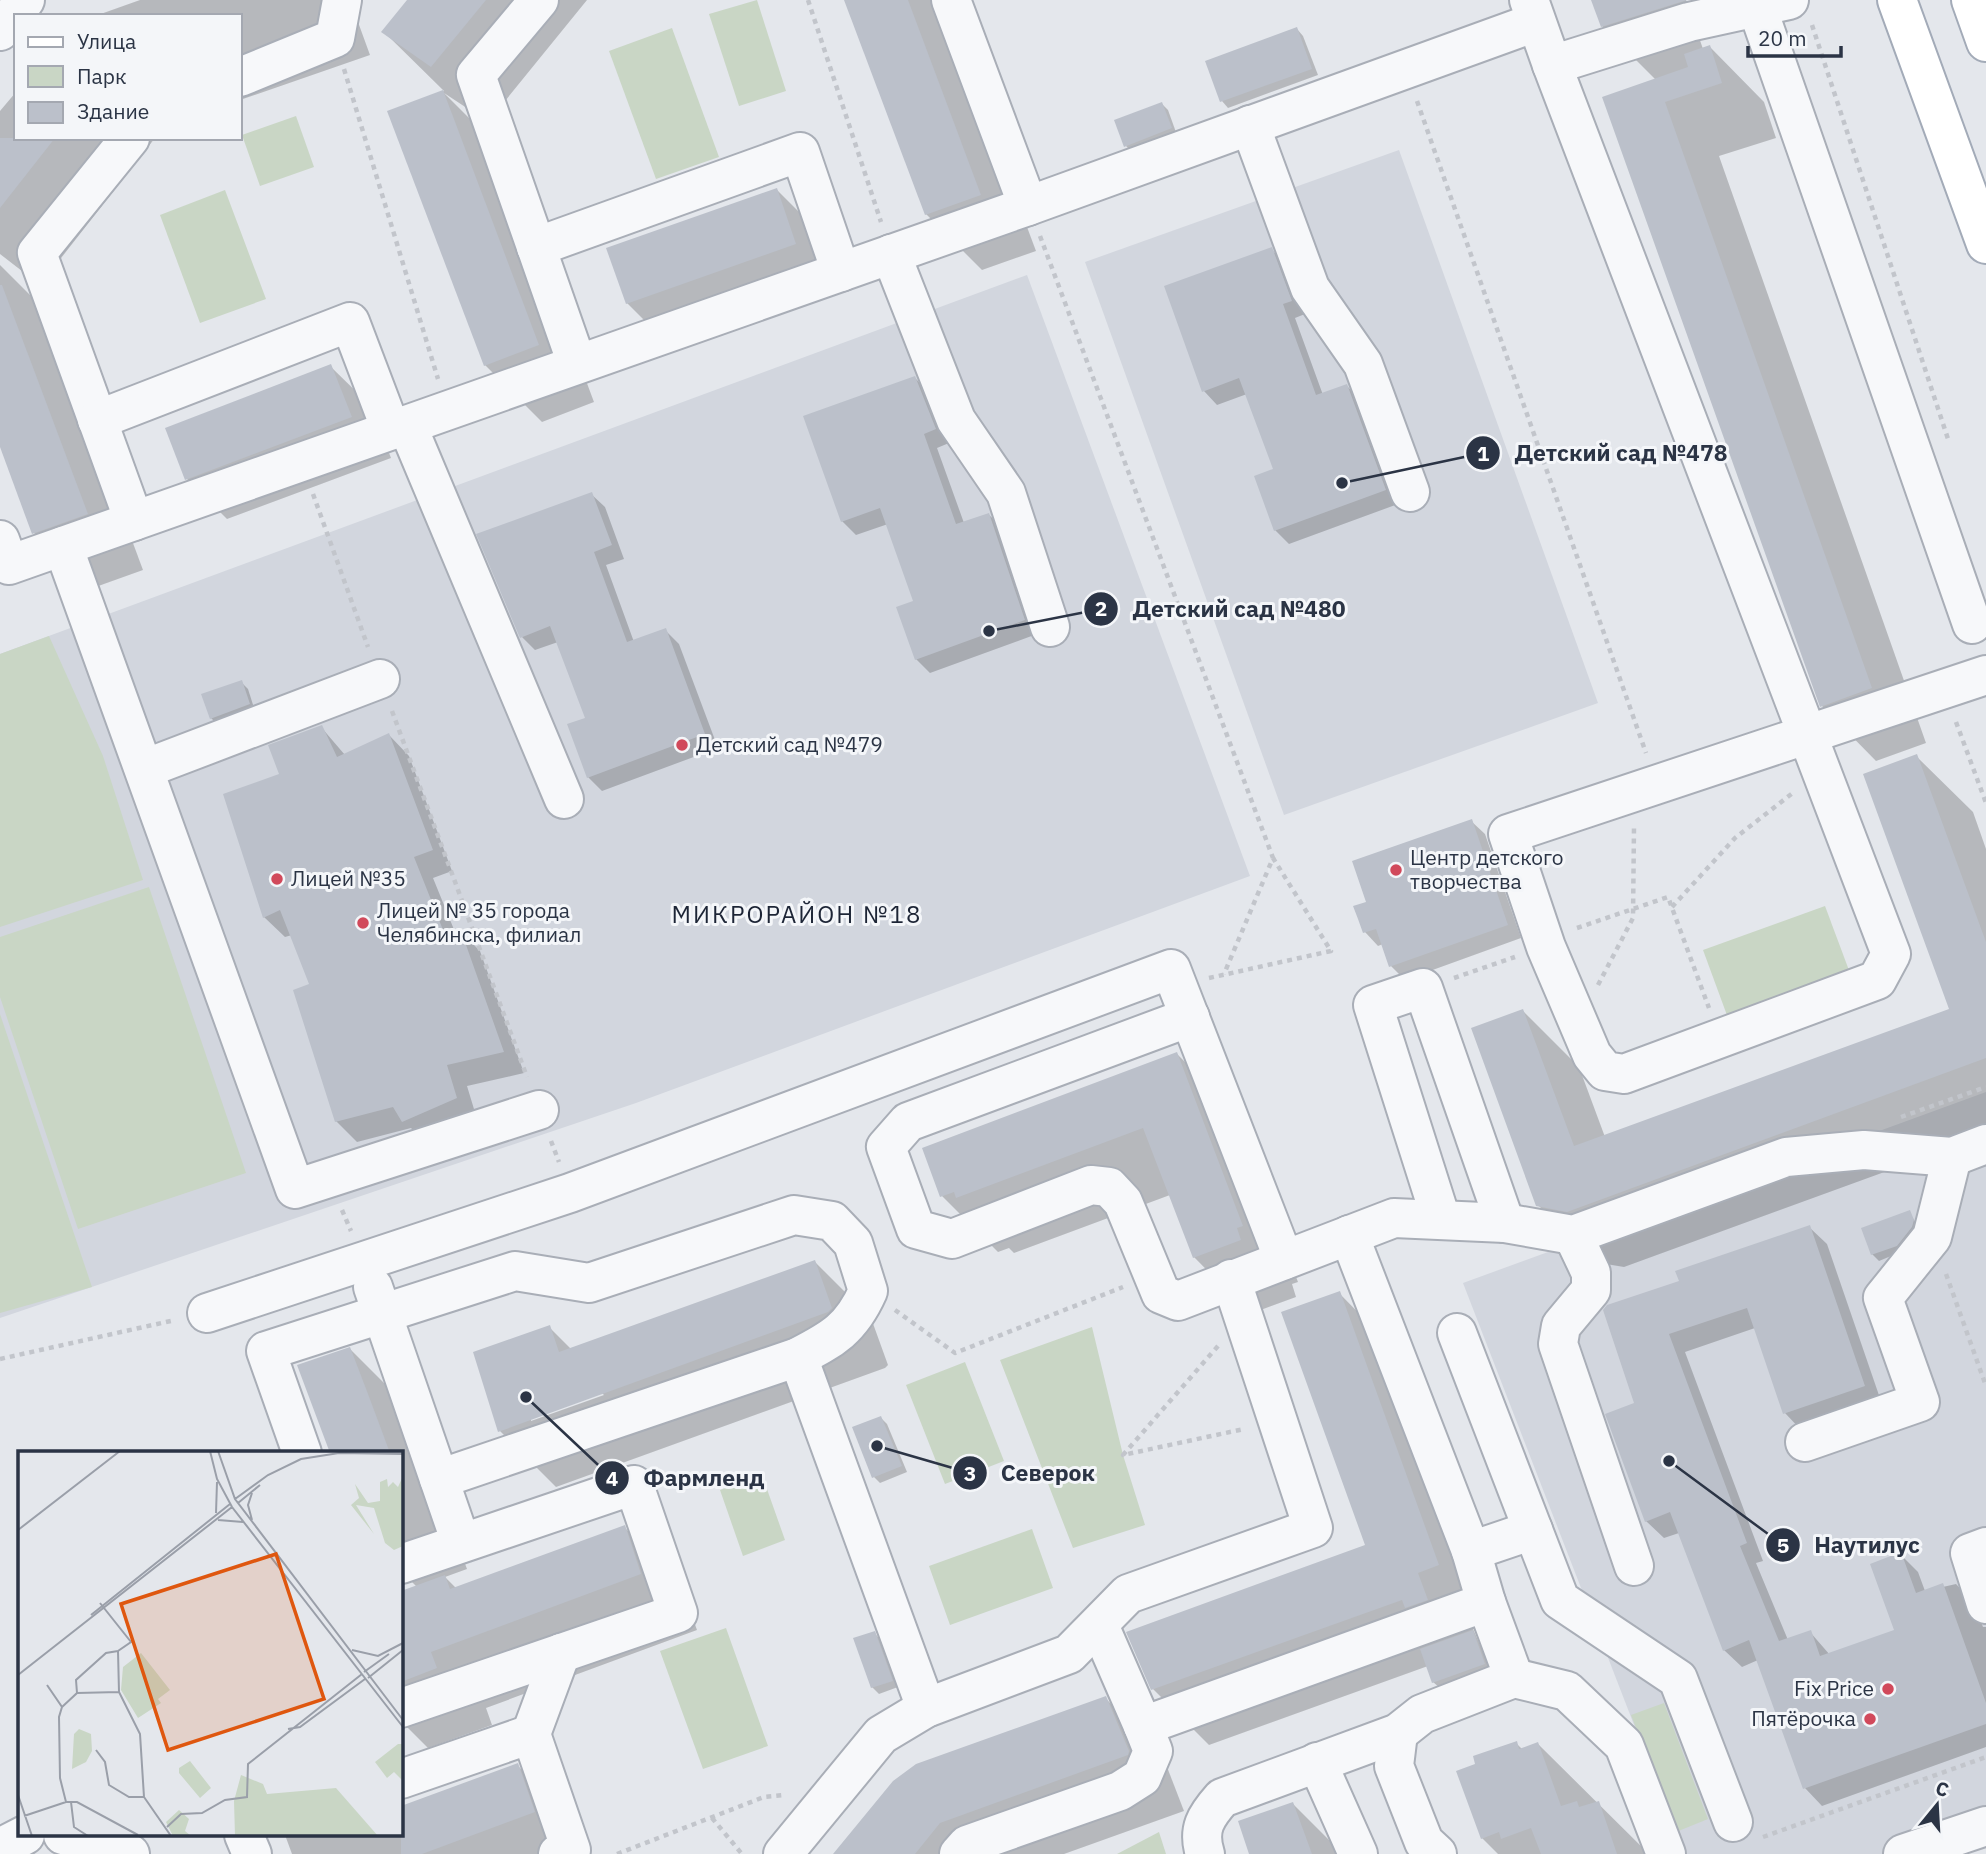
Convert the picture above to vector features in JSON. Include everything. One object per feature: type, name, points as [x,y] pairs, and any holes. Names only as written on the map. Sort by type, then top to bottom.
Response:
[{"type":"main road","points":[[1897,0],[1986,244]]},
{"type":"main road","points":[[1971,0],[1986,42]]},
{"type":"lane","points":[[0,31],[25,0]]},
{"type":"lane","points":[[242,76],[335,38],[342,0]]},
{"type":"lane","points":[[539,0],[476,75],[577,364]]},
{"type":"lane","points":[[951,0],[1028,206]]},
{"type":"lane","points":[[1552,65],[1685,11],[1785,8],[1972,624]]},
{"type":"lane","points":[[0,540],[9,565],[1028,206],[1405,69],[1533,11],[1809,733],[1891,954],[1877,980],[1624,1074],[1605,1071],[1592,1055],[1545,943],[1508,834],[1646,787],[1809,733],[1986,675]]},
{"type":"lane","points":[[1250,125],[1310,288],[1363,364],[1410,492]]},
{"type":"lane","points":[[128,140],[37,253],[134,521]]},
{"type":"lane","points":[[536,247],[800,152],[841,272]]},
{"type":"lane","points":[[891,254],[956,420],[1006,493],[1050,627]]},
{"type":"lane","points":[[97,420],[349,322],[399,427],[564,799]]},
{"type":"lane","points":[[63,546],[295,1189],[539,1110]]},
{"type":"lane","points":[[144,769],[380,679]]},
{"type":"lane","points":[[207,1314],[570,1193],[1171,969],[1284,1260]]},
{"type":"lane","points":[[1441,1219],[1373,1005],[1423,988],[1505,1223]]},
{"type":"lane","points":[[1184,1001],[908,1122],[886,1147],[916,1230],[951,1239],[1091,1185],[1110,1187],[1123,1202],[1161,1294],[1178,1301],[1394,1218],[1505,1223],[1573,1235],[1786,1157],[1864,1150],[1969,1150],[1932,1237],[1883,1298],[1920,1402],[1805,1442]]},
{"type":"lane","points":[[301,1451],[266,1351],[515,1271],[589,1283],[794,1215],[832,1221],[853,1243],[868,1292],[857,1317],[833,1339],[798,1357],[439,1479]]},
{"type":"lane","points":[[1349,1235],[1471,1551],[1486,1602],[1514,1678]]},
{"type":"lane","points":[[1573,1235],[1591,1273],[1591,1290],[1561,1326],[1558,1344],[1634,1566]]},
{"type":"lane","points":[[364,1261],[461,1543]]},
{"type":"lane","points":[[783,1854],[881,1735],[926,1709],[1069,1654],[1128,1594],[1313,1528],[1231,1279]]},
{"type":"lane","points":[[1457,1333],[1560,1601],[1678,1679],[1733,1822]]},
{"type":"lane","points":[[798,1357],[926,1709]]},
{"type":"lane","points":[[402,1564],[634,1485],[678,1613],[402,1708]]},
{"type":"lane","points":[[1471,1551],[1532,1530]]},
{"type":"lane","points":[[1986,1547],[1970,1553],[1986,1604]]},
{"type":"lane","points":[[1143,1726],[1486,1602]]},
{"type":"lane","points":[[959,1854],[967,1845],[1120,1791],[1142,1777],[1153,1751],[1100,1625]]},
{"type":"lane","points":[[558,1854],[571,1850],[531,1734],[561,1653]]},
{"type":"lane","points":[[1205,1854],[1201,1844],[1203,1819],[1222,1798],[1398,1733],[1422,1714],[1514,1678],[1567,1691],[1624,1745],[1666,1854]]},
{"type":"lane","points":[[1398,1733],[1394,1766],[1424,1842],[1437,1854]]},
{"type":"lane","points":[[402,1779],[531,1734]]},
{"type":"lane","points":[[1317,1762],[1358,1854]]},
{"type":"lane","points":[[1903,1854],[1986,1826]]},
{"type":"lane","points":[[0,1848],[23,1836]]},
{"type":"lane","points":[[67,1836],[130,1854]]},
{"type":"lane","points":[[244,1836],[252,1854]]},
{"type":"path","points":[[808,0],[891,254]]},
{"type":"path","points":[[1785,8],[1952,451]]},
{"type":"path","points":[[335,38],[447,410]]},
{"type":"path","points":[[1405,69],[1646,787],[1633,918],[1579,1023]]},
{"type":"path","points":[[1028,206],[1273,858],[1331,951],[1224,974],[1184,1001]]},
{"type":"path","points":[[302,462],[570,1193]]},
{"type":"path","points":[[1944,689],[1986,803]]},
{"type":"path","points":[[1672,907],[1735,838],[1822,770]]},
{"type":"path","points":[[1224,974],[1273,858]]},
{"type":"path","points":[[1423,988],[1668,897],[1720,1038]]},
{"type":"path","points":[[328,1178],[364,1261]]},
{"type":"path","points":[[1932,1237],[1986,1386]]},
{"type":"path","points":[[868,1292],[955,1353],[1153,1276]]},
{"type":"path","points":[[0,1359],[207,1314]]},
{"type":"path","points":[[1243,1317],[1123,1455],[1278,1421]]},
{"type":"path","points":[[1785,1829],[1986,1757]]},
{"type":"path","points":[[617,1854],[764,1797],[791,1794],[827,1801]]},
{"type":"path","points":[[712,1818],[742,1854]]},
{"type":"shaded area","points":[[1399,150],[1598,703],[1284,815],[1085,262]]},
{"type":"shaded area","points":[[1027,275],[1250,876],[636,1103],[0,1318],[0,654]]},
{"type":"shaded area","points":[[1986,1092],[1986,1847],[1967,1854],[1684,1854],[1463,1283]]},
{"type":"green space","points":[[757,0],[786,91],[739,106],[709,14]]},
{"type":"green space","points":[[672,28],[719,157],[656,179],[609,51]]},
{"type":"green space","points":[[296,116],[314,167],[260,186],[242,135]]},
{"type":"green space","points":[[225,190],[266,299],[200,323],[160,215]]},
{"type":"green space","points":[[49,636],[103,756],[143,880],[0,927],[0,654]]},
{"type":"green space","points":[[149,887],[246,1173],[78,1229],[0,997],[0,937]]},
{"type":"green space","points":[[1825,906],[1850,973],[1728,1018],[1703,950]]},
{"type":"green space","points":[[0,1014],[92,1287],[0,1313]]},
{"type":"green space","points":[[1092,1327],[1123,1455],[1145,1525],[1073,1548],[1000,1360]]},
{"type":"green space","points":[[965,1362],[1004,1461],[945,1484],[906,1385]]},
{"type":"green space","points":[[762,1475],[785,1540],[743,1556],[720,1490]]},
{"type":"green space","points":[[1032,1529],[1053,1588],[950,1625],[929,1566]]},
{"type":"green space","points":[[726,1628],[768,1746],[703,1769],[660,1651]]},
{"type":"green space","points":[[1664,1703],[1708,1819],[1676,1832],[1631,1715]]},
{"type":"green space","points":[[1159,1832],[1166,1854],[1117,1854]]},
{"type":"building","points":[[407,0],[486,0],[431,67],[381,32]]},
{"type":"building","points":[[844,0],[908,0],[981,195],[925,215]]},
{"type":"building","points":[[1591,0],[1687,0],[1601,27]]},
{"type":"building","points":[[1297,27],[1312,69],[1220,102],[1205,61]]},
{"type":"building","points":[[1710,45],[1722,83],[1665,102],[1872,688],[1820,707],[1602,97],[1688,67],[1684,54]]},
{"type":"building","points":[[443,90],[539,345],[484,366],[387,111]]},
{"type":"building","points":[[1162,102],[1172,128],[1124,147],[1114,120]]},
{"type":"building","points":[[0,138],[53,140],[0,208]]},
{"type":"building","points":[[777,188],[796,244],[626,304],[606,248]]},
{"type":"building","points":[[1272,247],[1292,301],[1283,304],[1316,395],[1347,384],[1386,490],[1274,531],[1254,476],[1273,469],[1239,378],[1202,392],[1164,286]]},
{"type":"building","points":[[0,285],[88,514],[32,534],[0,447]]},
{"type":"building","points":[[331,364],[352,417],[185,480],[165,428]]},
{"type":"building","points":[[915,376],[936,429],[924,434],[956,524],[989,513],[1025,620],[915,660],[896,607],[913,601],[880,508],[841,522],[803,416]]},
{"type":"building","points":[[592,492],[612,545],[594,552],[627,642],[666,628],[705,734],[587,778],[567,724],[585,718],[550,626],[520,638],[476,534]]},
{"type":"building","points":[[242,680],[250,704],[210,719],[201,694]]},
{"type":"building","name":"Лицей № 35 города Челябинска, филиал","points":[[322,725],[337,757],[389,733],[433,850],[414,857],[445,935],[460,928],[504,1052],[447,1065],[457,1098],[402,1122],[393,1107],[335,1122],[293,990],[309,984],[280,910],[263,918],[223,794],[279,774],[268,745]]},
{"type":"building","points":[[1917,754],[1986,942],[1986,1058],[1567,1212],[1536,1206],[1471,1028],[1523,1009],[1574,1146],[1949,1009],[1863,774]]},
{"type":"building","points":[[1472,819],[1508,925],[1389,967],[1376,929],[1363,933],[1353,906],[1366,902],[1352,861]]},
{"type":"building","points":[[1177,1052],[1243,1226],[1237,1228],[1241,1240],[1193,1258],[1143,1128],[956,1198],[954,1192],[940,1197],[922,1148]]},
{"type":"building","points":[[1910,1210],[1914,1220],[1912,1227],[1897,1246],[1871,1255],[1861,1228]]},
{"type":"building","points":[[1810,1225],[1865,1386],[1783,1414],[1747,1308],[1669,1334],[1747,1543],[1740,1546],[1779,1641],[1811,1630],[1820,1656],[1894,1630],[1870,1564],[1901,1552],[1916,1593],[1943,1583],[1986,1703],[1986,1724],[1803,1789],[1749,1640],[1723,1651],[1670,1512],[1645,1522],[1605,1414],[1634,1403],[1603,1310],[1607,1305],[1679,1281],[1675,1271]]},
{"type":"building","points":[[815,1260],[832,1308],[828,1312],[498,1432],[473,1352],[550,1325],[559,1352]]},
{"type":"building","points":[[1340,1291],[1439,1565],[1418,1573],[1428,1600],[1405,1608],[1402,1600],[1151,1690],[1126,1632],[1365,1545],[1281,1312]]},
{"type":"building","points":[[350,1347],[389,1451],[329,1451],[297,1365]]},
{"type":"building","points":[[881,1416],[902,1466],[872,1478],[852,1427]]},
{"type":"building","points":[[625,1525],[641,1574],[431,1652],[437,1668],[402,1682],[402,1591],[445,1575],[450,1589]]},
{"type":"building","points":[[1473,1630],[1485,1664],[1432,1683],[1420,1649]]},
{"type":"building","points":[[875,1631],[893,1681],[871,1688],[853,1638]]},
{"type":"building","points":[[1106,1696],[1129,1751],[1128,1755],[940,1823],[915,1854],[833,1854],[893,1781],[916,1764]]},
{"type":"building","points":[[1517,1741],[1519,1749],[1538,1742],[1561,1806],[1577,1801],[1579,1807],[1599,1801],[1617,1854],[1541,1854],[1531,1828],[1501,1839],[1499,1832],[1481,1839],[1456,1771],[1475,1764],[1473,1756]]},
{"type":"building","points":[[518,1763],[535,1812],[422,1854],[401,1854],[402,1806]]},
{"type":"building","points":[[1293,1802],[1312,1854],[1249,1854],[1238,1821]]},
{"type":"place","name":"Детский сад №478","points":[[1342,483]]},
{"type":"place","name":"Детский сад №480","points":[[989,631]]},
{"type":"place","name":"Детский сад №479","points":[[682,745]]},
{"type":"place","name":"Центр детского творчества","points":[[1396,870]]},
{"type":"place","name":"Лицей №35","points":[[277,879]]},
{"type":"place","name":"Лицей № 35 города Челябинска, филиал","points":[[363,923]]},
{"type":"place","name":"Фармленд","points":[[526,1397]]},
{"type":"place","name":"Северок","points":[[877,1446]]},
{"type":"place","name":"Наутилус","points":[[1669,1461]]},
{"type":"place","name":"Fix Price","points":[[1888,1689]]},
{"type":"place","name":"Пятёрочка","points":[[1870,1719]]},
{"type":"district","name":"МИКРОРАЙОН №18","points":[[797,915]]}]
